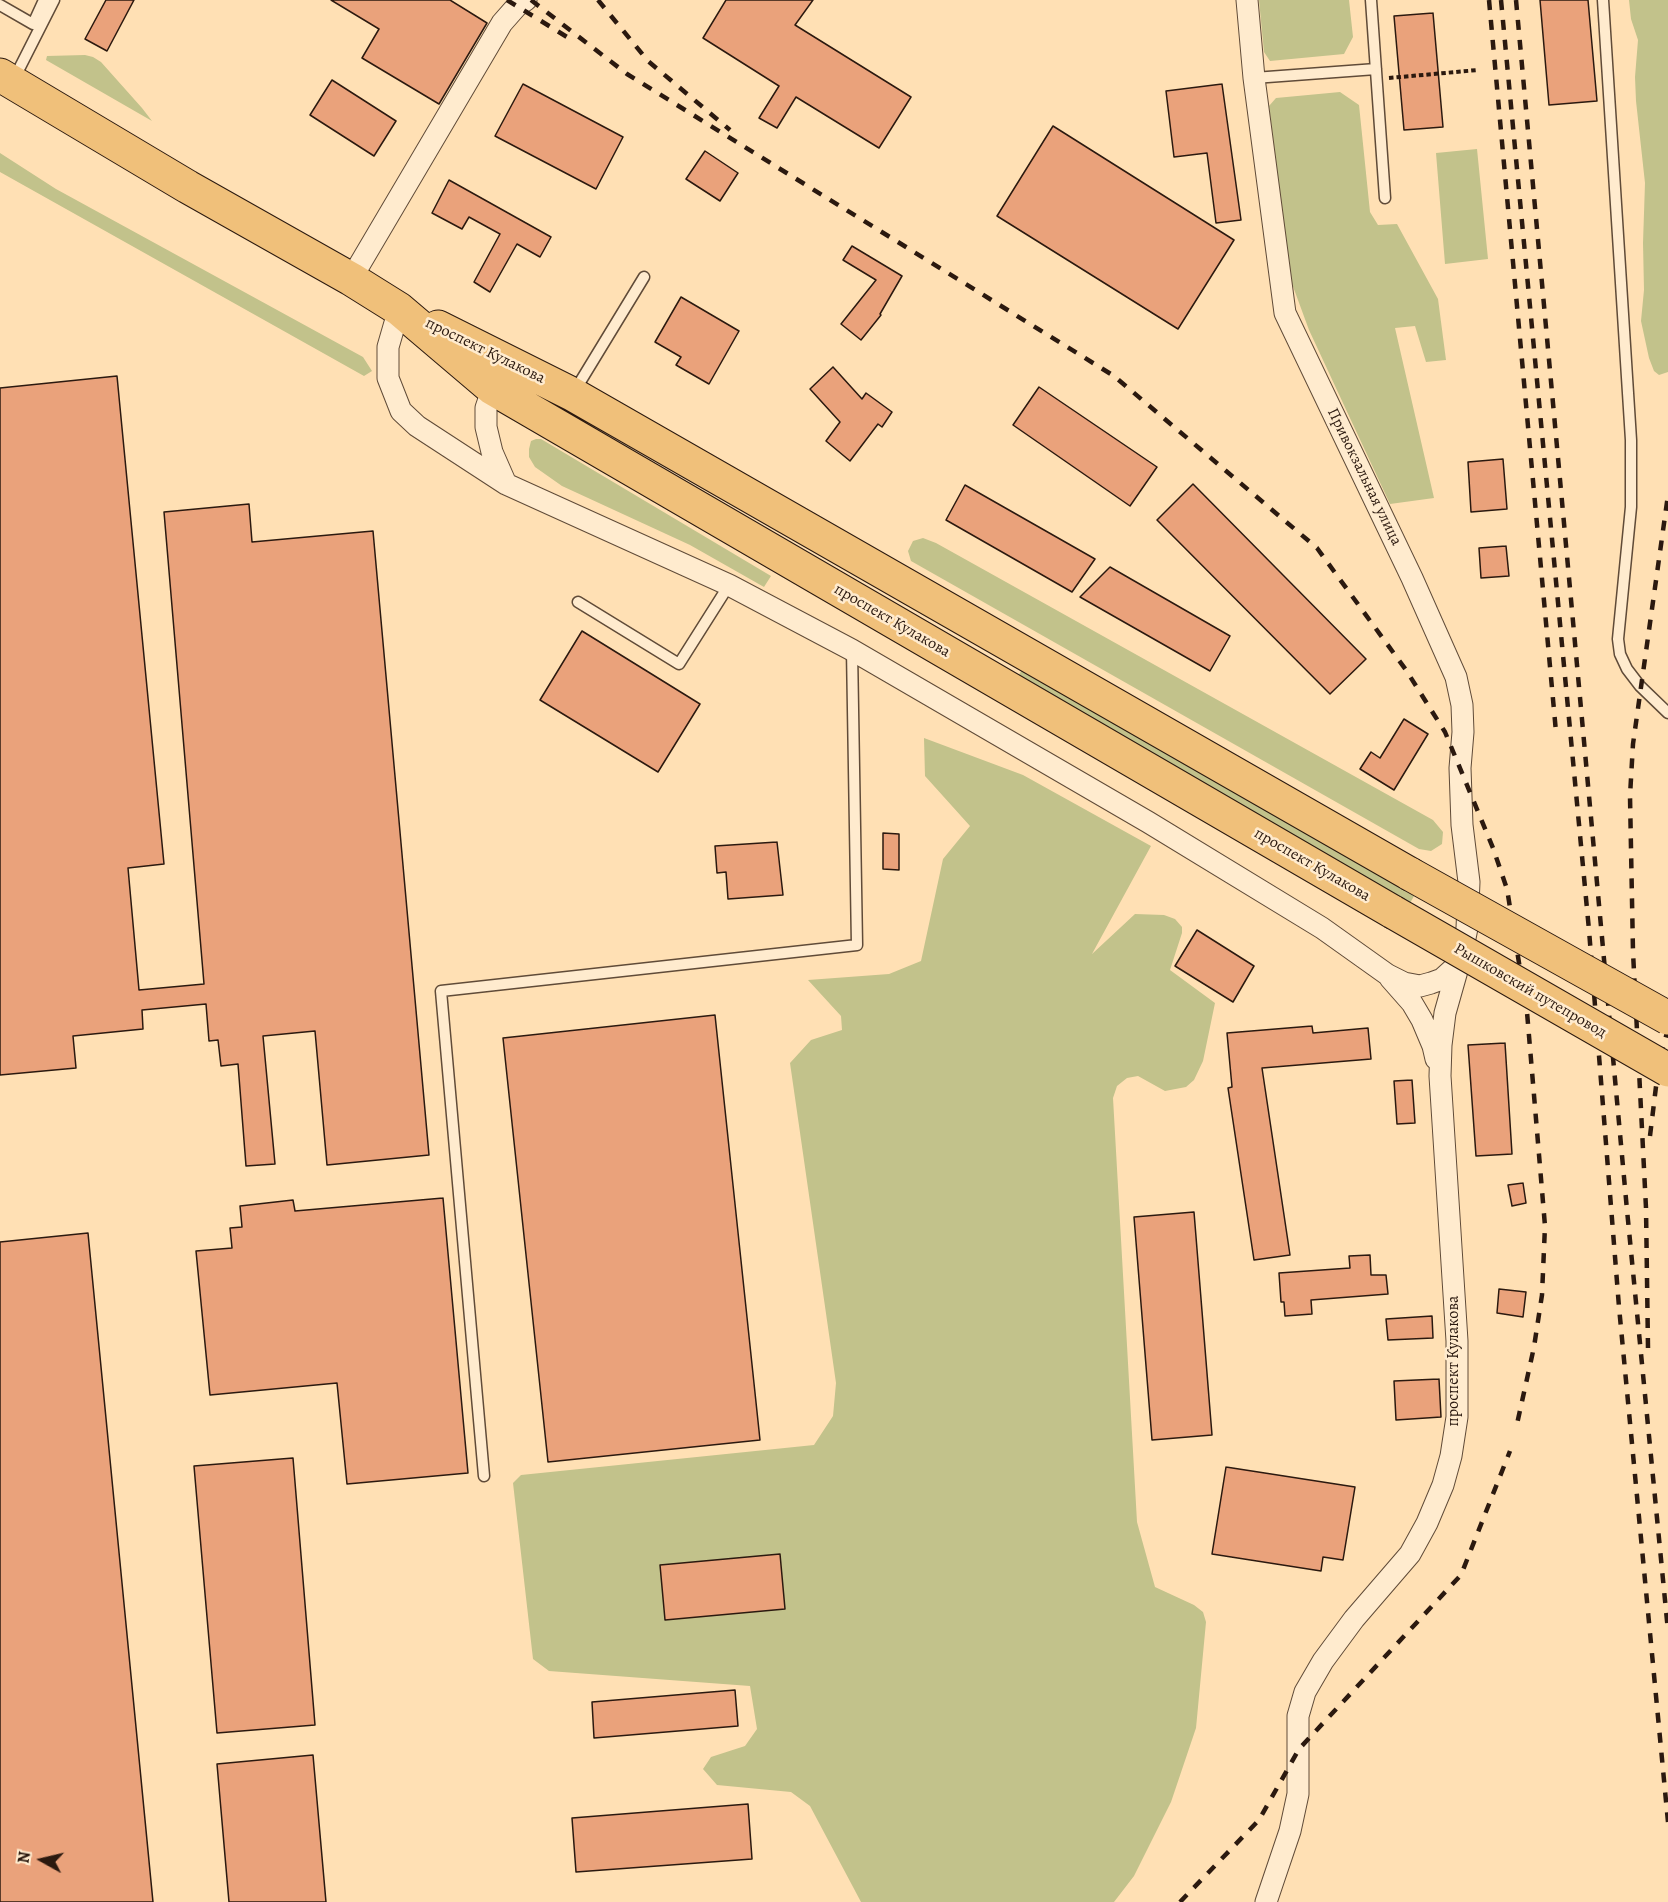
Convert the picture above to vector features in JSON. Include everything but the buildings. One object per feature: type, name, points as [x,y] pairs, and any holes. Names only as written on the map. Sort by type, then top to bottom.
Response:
[{"type":"main road","name":"проспект Кулакова","points":[[6,78],[188,187],[351,279],[499,374],[1393,912]]},
{"type":"main road","name":"проспект Кулакова","points":[[499,374],[572,394],[1410,874],[1668,1018]]},
{"type":"main road","name":"Рышковский путепровод","points":[[1393,912],[1668,1070]]},
{"type":"street","points":[[351,279],[502,23],[517,6],[526,0]]},
{"type":"street","name":"Привокзальная улица","points":[[1247,0],[1254,78],[1285,313],[1412,578],[1456,676],[1462,705],[1461,816],[1469,882],[1467,928],[1462,953]]},
{"type":"street","points":[[401,310],[388,347],[388,378],[401,411],[417,426],[506,484],[729,585],[852,650],[1148,822],[1323,928],[1388,975],[1404,983],[1420,986],[1442,979],[1453,969],[1462,953]]},
{"type":"street","points":[[499,374],[486,408],[486,427],[492,452],[506,484]]},
{"type":"street","name":"проспект Кулакова","points":[[1266,1902],[1290,1831],[1298,1794],[1298,1716],[1305,1692],[1323,1661],[1348,1628],[1410,1554],[1428,1523],[1443,1485],[1451,1455],[1457,1416],[1457,1341],[1440,1076],[1445,1013],[1462,953]]},
{"type":"street","points":[[1388,975],[1412,1003],[1422,1020],[1433,1046],[1440,1076]]},
{"type":"lane","points":[[0,5],[33,24],[44,0]]},
{"type":"lane","points":[[6,78],[54,0]]},
{"type":"lane","points":[[1371,0],[1385,198]]},
{"type":"lane","points":[[1603,0],[1631,440],[1632,507],[1618,639],[1620,654],[1627,669],[1640,686],[1668,713]]},
{"type":"lane","points":[[1254,78],[1376,74]]},
{"type":"lane","points":[[572,394],[644,277]]},
{"type":"lane","points":[[578,602],[679,664],[729,585]]},
{"type":"lane","points":[[484,1476],[441,991],[857,945],[852,650]]},
{"type":"path","points":[[1376,74],[1478,70]]},
{"type":"green space","points":[[1259,0],[1349,0],[1353,37],[1344,54],[1270,61],[1264,52]]},
{"type":"green space","points":[[1629,0],[1668,0],[1668,372],[1659,375],[1654,371],[1649,358],[1641,321],[1644,290],[1645,183],[1636,101],[1638,40],[1631,19]]},
{"type":"green space","points":[[85,55],[101,62],[152,121],[46,60],[47,56]]},
{"type":"green space","points":[[1340,92],[1359,105],[1370,212],[1378,225],[1397,224],[1438,299],[1446,360],[1426,362],[1415,326],[1395,328],[1434,498],[1390,504],[1309,330],[1291,281],[1269,106],[1276,98]]},
{"type":"green space","points":[[1477,149],[1488,259],[1445,264],[1436,153]]},
{"type":"green space","points":[[0,153],[56,189],[363,357],[372,371],[364,376],[0,172]]},
{"type":"green space","points":[[541,439],[771,576],[764,587],[690,545],[562,486],[535,467],[529,457],[531,441]]},
{"type":"green space","points":[[923,538],[936,543],[1433,820],[1443,832],[1442,844],[1431,851],[1419,849],[911,561],[908,551],[913,541]]},
{"type":"green space","points":[[1023,668],[1414,896],[1409,905],[1017,678]]},
{"type":"green space","points":[[924,738],[1023,775],[1151,846],[1092,954],[1135,914],[1164,915],[1175,919],[1182,927],[1182,933],[1170,970],[1215,1003],[1203,1061],[1194,1080],[1186,1087],[1165,1091],[1138,1076],[1127,1078],[1117,1086],[1113,1098],[1137,1522],[1155,1587],[1194,1605],[1203,1612],[1206,1622],[1196,1728],[1171,1802],[1134,1876],[1114,1902],[861,1902],[810,1806],[791,1792],[717,1785],[703,1769],[711,1757],[745,1746],[757,1729],[750,1686],[549,1671],[533,1659],[513,1483],[521,1475],[814,1445],[833,1416],[836,1383],[790,1063],[811,1040],[842,1030],[841,1016],[808,980],[889,974],[921,961],[943,859],[970,826],[925,776]]},
{"type":"railway","points":[[507,0],[567,37]]},
{"type":"railway","points":[[531,0],[627,74],[1114,376],[1317,548],[1406,670],[1445,732],[1493,848],[1507,889],[1527,1012],[1545,1226],[1542,1295],[1534,1347],[1517,1424]]},
{"type":"railway","points":[[598,0],[648,61],[730,130]]},
{"type":"railway","points":[[1489,0],[1556,732]]},
{"type":"railway","points":[[1501,0],[1589,930],[1619,1307],[1668,1822]]},
{"type":"railway","points":[[1516,0],[1668,1631]]},
{"type":"railway","points":[[1648,1348],[1646,1208],[1633,952],[1630,796],[1633,744],[1668,495]]},
{"type":"railway","points":[[1650,1136],[1659,1062],[1668,1029]]},
{"type":"railway","points":[[1180,1902],[1259,1820],[1299,1749],[1461,1575],[1510,1451]]}]
